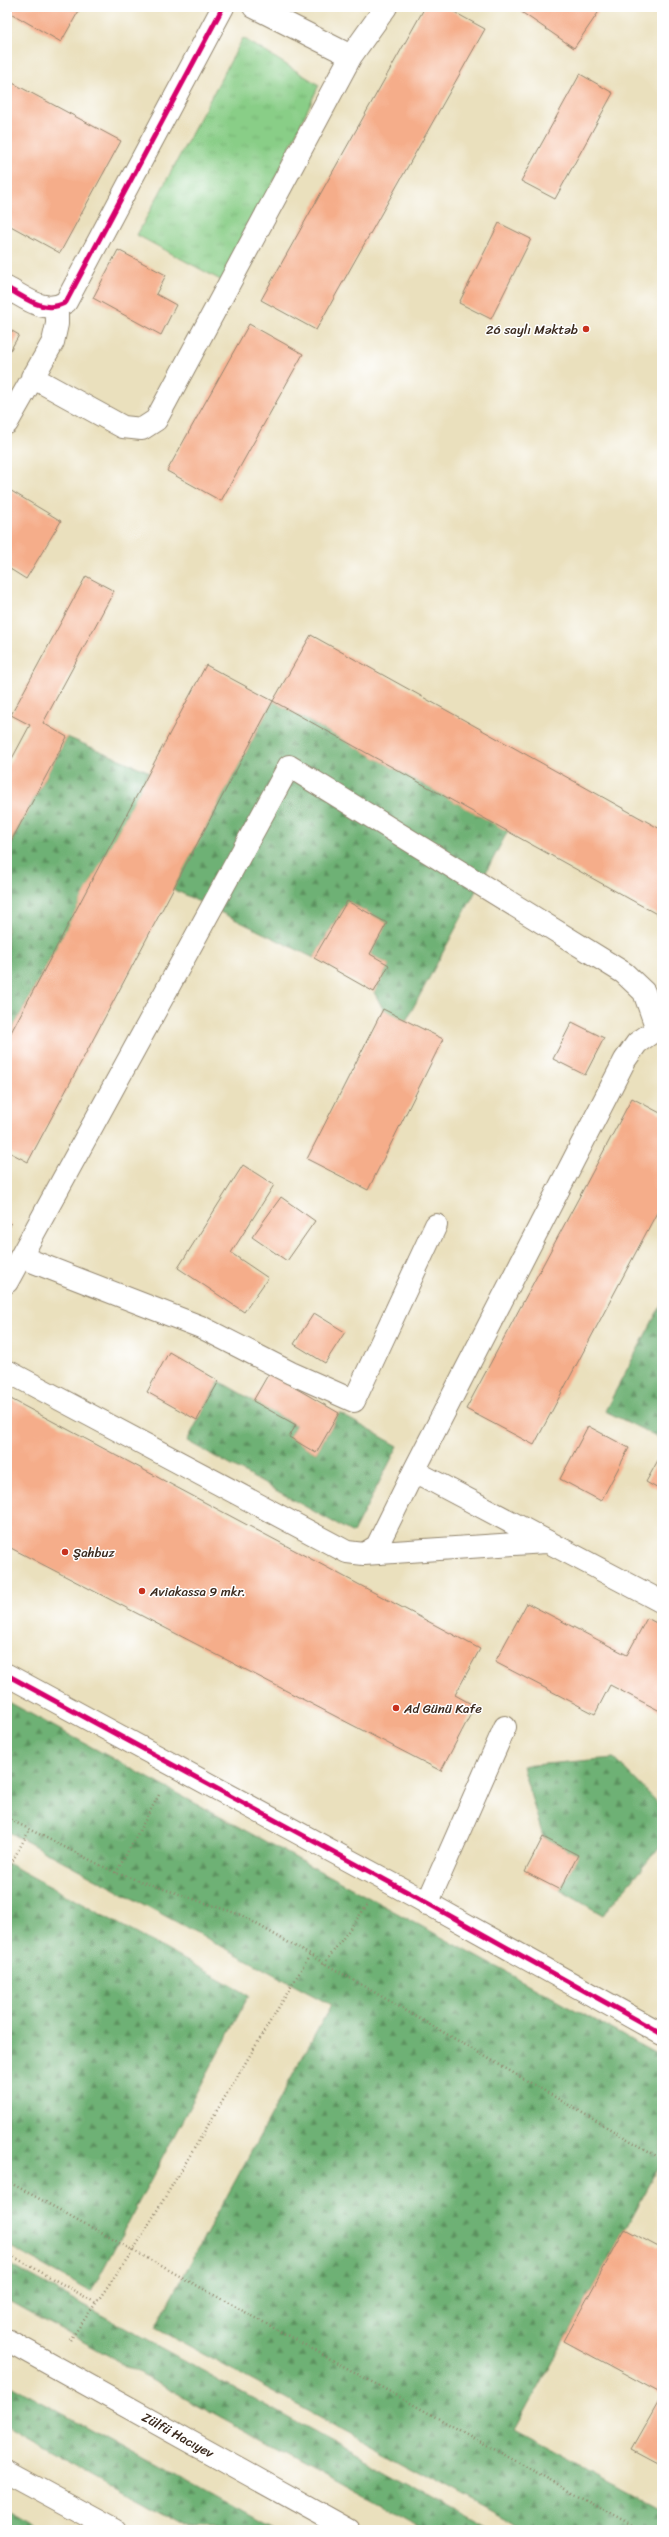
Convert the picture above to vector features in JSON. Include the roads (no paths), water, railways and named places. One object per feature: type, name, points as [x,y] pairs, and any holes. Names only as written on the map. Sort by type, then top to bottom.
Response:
[{"type":"street","points":[[7,288],[40,306],[57,308],[66,302],[72,295],[223,7]]},
{"type":"street","points":[[254,7],[351,56]]},
{"type":"street","points":[[32,377],[123,426],[142,429],[156,420],[351,56],[386,7]]},
{"type":"street","points":[[7,423],[53,342],[58,324],[57,308]]},
{"type":"street","points":[[7,1282],[289,766],[624,973],[644,992],[659,1030],[637,1043],[625,1060],[377,1546],[364,1554]]},
{"type":"street","points":[[21,1257],[201,1327],[291,1373],[354,1401],[436,1225]]},
{"type":"street","points":[[7,1370],[347,1552],[364,1554],[549,1542]]},
{"type":"street","points":[[414,1471],[662,1602]]},
{"type":"street","points":[[7,1675],[662,2034]]},
{"type":"street","points":[[427,1904],[505,1727]]},
{"type":"street","name":"Zülfü Hacıyev","points":[[7,2340],[349,2530]]},
{"type":"street","points":[[7,2472],[114,2530]]},
{"type":"place","name":"26 saylı Məktəb","points":[[586,329]]},
{"type":"place","name":"Şahbuz","points":[[65,1552]]},
{"type":"place","name":"Aviakassa 9 mkr.","points":[[142,1591]]},
{"type":"place","name":"Ad Günü Kafe","points":[[396,1708]]}]
